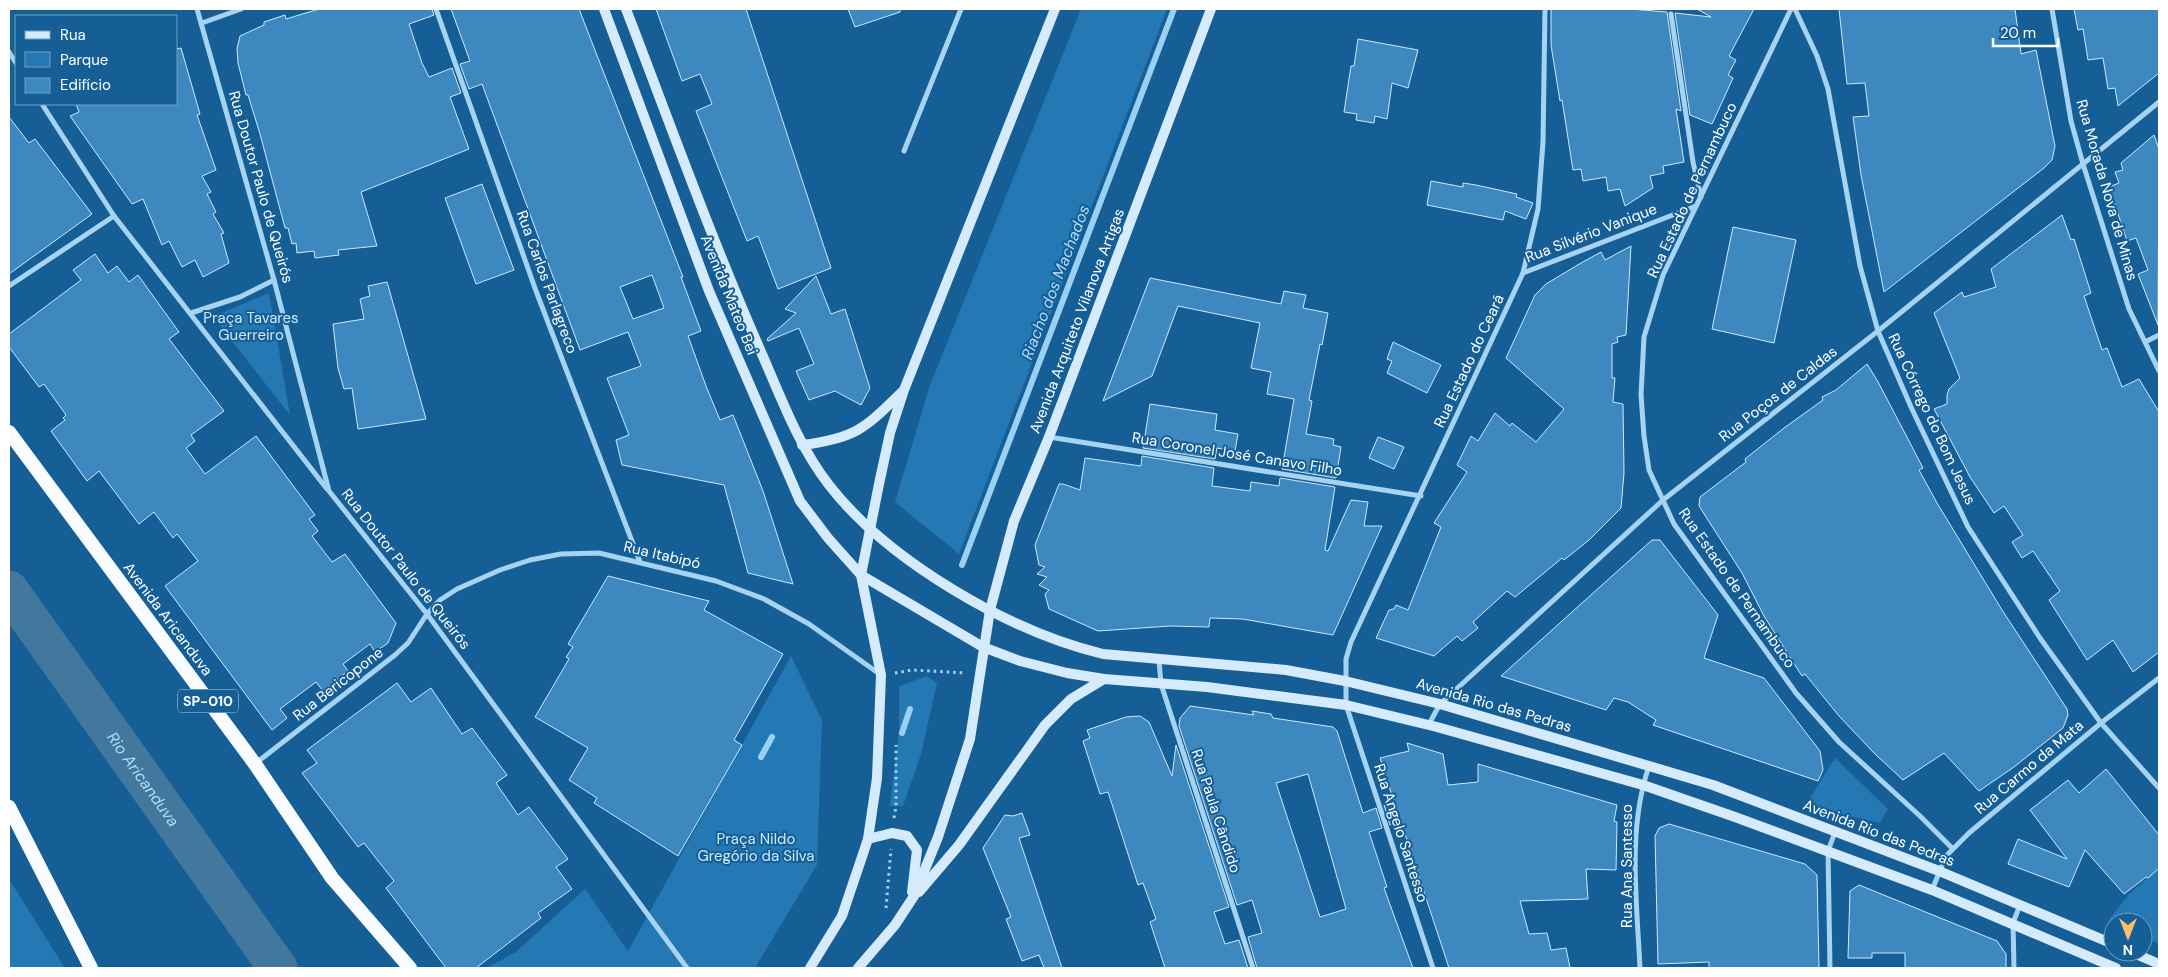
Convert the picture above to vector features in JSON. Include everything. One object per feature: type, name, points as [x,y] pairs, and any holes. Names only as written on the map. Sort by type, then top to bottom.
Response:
[{"type":"highway","name":"Avenida Aricanduva","points":[[9,432],[255,764],[332,878],[410,968]]},
{"type":"highway","points":[[9,807],[91,968]]},
{"type":"main road","name":"Avenida Mateo Bei","points":[[604,9],[709,291],[800,501],[828,538],[861,575]]},
{"type":"main road","name":"Avenida Mateo Bei","points":[[626,9],[724,266],[802,445],[830,486],[869,527]]},
{"type":"main road","points":[[810,968],[842,916],[868,839],[876,778],[881,675],[861,575],[869,527],[890,433],[904,390],[1055,9]]},
{"type":"main road","name":"Avenida Arquiteto Vilanova Artigas","points":[[983,647],[990,610],[1014,521],[1049,438],[1211,9]]},
{"type":"main road","points":[[802,445],[831,441],[853,434],[868,425],[904,390]]},
{"type":"main road","name":"Avenida Rio das Pedras","points":[[869,527],[904,557],[990,610],[1029,630],[1074,647],[1103,654],[1286,670],[1345,681],[1440,704],[1713,785],[1938,871],[2103,940]]},
{"type":"main road","points":[[861,575],[983,647],[1020,661],[1067,673],[1104,679],[1242,690],[1346,705],[1429,724],[1643,785],[1932,890],[2116,968]]},
{"type":"main road","points":[[913,898],[953,795],[970,739],[983,647]]},
{"type":"main road","points":[[858,968],[895,925],[913,898],[959,845],[1045,725],[1071,699],[1104,679]]},
{"type":"main road","points":[[868,839],[892,833],[907,836],[917,850],[913,898]]},
{"type":"street","name":"Rua Doutor Paulo de Queirós","points":[[197,9],[274,280],[329,491],[427,614],[687,968]]},
{"type":"street","points":[[202,23],[240,9]]},
{"type":"street","name":"Rua Carlos Parlagreco","points":[[436,9],[536,291],[640,562]]},
{"type":"street","points":[[904,151],[961,9]]},
{"type":"street","name":"Rua Estado do Ceará","points":[[1346,705],[1346,659],[1351,642],[1421,496],[1523,273],[1538,208],[1543,142],[1545,9]]},
{"type":"street","name":"Rua Estado de Pernambuco","points":[[1791,9],[1664,276],[1644,337],[1641,395],[1649,470],[1674,524],[1802,700],[1839,742],[1952,848]]},
{"type":"street","name":"Rua Córrego do Bom Jesus","points":[[1795,9],[1817,56],[1828,89],[1860,266],[1878,331],[1911,407],[1968,527],[2040,638],[2101,723],[2159,788]]},
{"type":"street","name":"Rua Morada Nova de Minas","points":[[2052,9],[2071,121],[2083,164],[2129,309],[2159,371]]},
{"type":"street","points":[[1671,14],[1690,144],[1701,198]]},
{"type":"street","name":"Rua Poços de Caldas","points":[[1429,724],[1440,704],[1663,500],[1878,331],[2159,102]]},
{"type":"street","points":[[43,105],[114,216],[329,491]]},
{"type":"street","name":"Rua Silvério Vanique","points":[[1523,273],[1696,206]]},
{"type":"street","points":[[9,286],[114,216]]},
{"type":"street","points":[[191,313],[240,298],[274,280]]},
{"type":"street","points":[[2145,342],[2159,335]]},
{"type":"street","name":"Rua Coronel José Canavo Filho","points":[[1049,438],[1421,496]]},
{"type":"street","name":"Rua Itabipó","points":[[427,614],[440,600],[457,589],[500,570],[530,560],[561,554],[599,553],[716,581],[764,599],[808,624],[881,675]]},
{"type":"street","name":"Rua Bericopone","points":[[255,764],[395,655],[408,643],[427,614]]},
{"type":"street","name":"Rua Paula Cândido","points":[[1159,660],[1161,684],[1253,968]]},
{"type":"street","name":"Rua Carmo da Mata","points":[[1932,890],[1938,871],[1952,848],[2101,723],[2159,678]]},
{"type":"street","name":"Rua Angelo Santesso","points":[[1346,705],[1433,968]]},
{"type":"street","name":"Rua Ana Santesso","points":[[1640,968],[1637,829],[1639,801],[1650,765]]},
{"type":"street","points":[[1830,968],[1828,851],[1835,832]]},
{"type":"street","points":[[2014,968],[2013,923],[2020,905]]},
{"type":"path","points":[[881,675],[912,670],[979,674]]},
{"type":"green space","points":[[1081,9],[1167,9],[959,554],[895,502],[929,388]]},
{"type":"green space","name":"Praça Tavares Guerreiro","points":[[269,293],[290,415],[213,317]]},
{"type":"green space","name":"Praça Nildo Gregório da Silva","points":[[791,656],[822,720],[817,865],[755,968],[486,968],[516,952],[585,889],[628,951]]},
{"type":"green space","points":[[927,676],[937,683],[921,754],[903,806],[890,806],[899,731],[899,686]]},
{"type":"green space","points":[[1835,758],[1888,809],[1880,823],[1805,806]]},
{"type":"green space","points":[[2159,868],[2159,944],[2153,941],[2153,912],[2115,912],[2130,893]]},
{"type":"green space","points":[[9,879],[65,968],[9,968]]},
{"type":"building","points":[[319,9],[432,9],[434,15],[409,24],[422,63],[429,77],[452,68],[461,93],[450,97],[469,149],[361,192],[377,246],[338,250],[339,255],[315,258],[314,251],[297,253],[296,243],[292,244],[288,228],[285,228],[260,134],[248,95],[246,95],[238,63],[237,49],[240,36],[264,25],[264,22],[285,15],[286,19]]},
{"type":"building","points":[[451,9],[579,9],[683,277],[681,277],[701,331],[688,336],[706,386],[720,420],[733,415],[763,491],[793,584],[748,573],[724,485],[622,465],[616,440],[629,435],[607,378],[641,366],[628,332],[580,350],[482,84],[469,89],[460,64],[470,61]],"holes":[[[652,275],[664,308],[633,319],[620,287]]]},
{"type":"building","points":[[656,9],[746,9],[831,268],[778,289],[758,236],[747,241],[696,111],[712,104],[700,74],[682,81]]},
{"type":"building","points":[[848,9],[900,9],[900,12],[855,27]]},
{"type":"building","points":[[1551,9],[1630,9],[1667,12],[1681,111],[1676,109],[1684,162],[1663,166],[1664,173],[1650,176],[1653,188],[1625,206],[1620,189],[1608,191],[1606,177],[1583,181],[1581,169],[1573,170],[1551,45]]},
{"type":"building","points":[[1697,9],[1754,9],[1729,56],[1736,60],[1728,75],[1733,78],[1712,124],[1690,115],[1675,13],[1711,17]]},
{"type":"building","points":[[1839,9],[2015,9],[2021,54],[2036,50],[2055,146],[2052,160],[2044,168],[1884,292],[1861,175],[1853,117],[1869,116],[1865,83],[1847,84]]},
{"type":"building","points":[[2074,9],[2159,9],[2159,73],[2118,106],[2115,88],[2108,89],[2103,58],[2088,60],[2083,29],[2078,30]]},
{"type":"building","points":[[1358,39],[1418,50],[1408,88],[1392,83],[1387,119],[1375,116],[1374,123],[1356,120],[1357,114],[1344,112],[1351,66],[1354,66]]},
{"type":"building","points":[[181,48],[200,114],[197,115],[216,170],[202,176],[211,192],[207,194],[216,212],[213,214],[224,233],[221,234],[229,263],[203,277],[195,260],[182,267],[169,241],[162,245],[143,199],[132,204],[70,116],[79,112],[76,105],[178,105],[178,49]]},
{"type":"building","points":[[9,117],[29,143],[35,139],[92,214],[9,274]]},
{"type":"building","points":[[2154,135],[2159,149],[2158,325],[2138,274],[2148,270],[2136,238],[2127,241],[2109,187],[2119,183],[2115,172],[2123,170],[2121,163]]},
{"type":"building","points":[[1431,181],[1463,187],[1463,183],[1476,185],[1517,194],[1516,197],[1533,203],[1526,219],[1505,211],[1503,220],[1427,205]]},
{"type":"building","points":[[482,184],[514,270],[476,284],[445,198]]},
{"type":"building","points":[[2062,215],[2071,240],[2074,239],[2091,293],[2084,296],[2102,350],[2107,348],[2122,387],[2139,379],[2159,412],[2159,652],[2133,672],[2113,640],[2087,660],[2049,600],[2060,591],[2033,551],[2022,558],[2012,542],[2023,535],[2004,506],[1994,513],[1970,477],[1934,409],[1947,404],[1949,389],[1960,378],[1934,313],[1962,292],[1964,297],[1996,287],[1991,269]]},
{"type":"building","points":[[1733,227],[1796,240],[1774,343],[1712,329]]},
{"type":"building","points":[[1631,246],[1626,335],[1617,337],[1618,342],[1612,344],[1612,378],[1615,378],[1613,402],[1623,404],[1624,473],[1621,508],[1589,540],[1564,560],[1562,558],[1515,597],[1507,591],[1473,622],[1478,628],[1462,641],[1457,636],[1434,656],[1376,638],[1389,610],[1394,609],[1396,605],[1408,610],[1441,527],[1434,523],[1467,472],[1457,465],[1471,436],[1478,441],[1495,413],[1510,426],[1512,423],[1536,442],[1564,409],[1506,358],[1535,295],[1546,284],[1601,252],[1605,260]]},
{"type":"building","points":[[95,254],[108,273],[117,266],[129,282],[138,275],[179,332],[169,339],[224,411],[191,435],[195,441],[186,448],[205,474],[256,436],[315,515],[309,519],[318,531],[312,536],[332,562],[345,554],[396,623],[388,643],[375,652],[370,644],[343,664],[348,671],[323,691],[316,682],[280,709],[287,718],[272,730],[165,586],[198,561],[177,534],[173,538],[154,512],[139,524],[99,471],[87,481],[51,431],[65,420],[63,418],[66,415],[44,384],[39,387],[9,347],[9,334],[81,280],[73,270]]},
{"type":"building","points":[[816,276],[831,314],[845,309],[870,388],[861,405],[835,391],[809,400],[796,371],[814,364],[799,328],[768,341],[767,339],[796,313],[785,309]]},
{"type":"building","points":[[1150,278],[1281,304],[1284,291],[1306,295],[1303,308],[1328,313],[1309,400],[1312,401],[1306,434],[1334,439],[1333,445],[1341,447],[1336,478],[1282,469],[1294,399],[1267,394],[1271,372],[1251,368],[1260,323],[1178,306],[1152,376],[1103,401]]},
{"type":"building","points":[[387,282],[426,419],[358,429],[352,388],[344,389],[338,368],[333,324],[364,319],[360,299],[370,296],[368,286]]},
{"type":"building","points":[[1393,342],[1441,365],[1427,393],[1387,373],[1392,361],[1387,359]]},
{"type":"building","points":[[1867,364],[1923,468],[1919,470],[1937,503],[2002,610],[2067,709],[2068,715],[2063,728],[2014,767],[1979,791],[1944,753],[1903,780],[1875,754],[1839,716],[1805,674],[1802,676],[1764,616],[1742,573],[1699,506],[1700,497],[1746,462],[1745,459],[1784,428],[1823,400],[1822,397],[1836,390]]},
{"type":"building","points":[[1150,404],[1217,414],[1215,430],[1238,434],[1235,451],[1217,448],[1215,459],[1143,448]]},
{"type":"building","points":[[1378,437],[1404,447],[1394,469],[1369,458]]},
{"type":"building","points":[[1142,456],[1214,468],[1212,486],[1250,491],[1251,482],[1279,486],[1280,478],[1335,487],[1325,550],[1328,551],[1351,500],[1368,502],[1364,526],[1382,526],[1333,635],[1243,619],[1210,618],[1209,627],[1170,626],[1098,631],[1049,609],[1045,594],[1049,590],[1039,585],[1047,577],[1037,574],[1045,567],[1039,565],[1035,545],[1059,484],[1080,490],[1085,458],[1141,466]]},
{"type":"building","points":[[1652,540],[1660,540],[1718,615],[1704,658],[1764,678],[1820,751],[1823,770],[1818,781],[1653,725],[1656,720],[1628,702],[1614,698],[1606,710],[1501,676]]},
{"type":"building","points":[[608,576],[709,601],[704,610],[783,654],[734,740],[742,745],[678,856],[594,803],[597,798],[569,780],[588,748],[535,717],[569,659],[566,657],[573,647],[568,644]]},
{"type":"building","points":[[397,683],[411,702],[431,688],[462,734],[472,728],[507,775],[496,783],[518,815],[529,807],[568,859],[556,867],[572,889],[538,913],[541,918],[476,968],[446,968],[386,888],[394,881],[364,843],[358,847],[302,773],[317,763],[307,750]]},
{"type":"building","points":[[1190,706],[1254,715],[1252,711],[1271,714],[1273,718],[1333,727],[1337,731],[1363,813],[1376,808],[1382,828],[1369,832],[1387,887],[1384,888],[1413,968],[1257,968],[1248,937],[1262,933],[1252,900],[1237,905],[1179,726],[1180,718]],"holes":[[[1308,774],[1346,909],[1320,917],[1276,783]]]},
{"type":"building","points":[[1140,716],[1149,722],[1172,776],[1176,745],[1229,907],[1214,912],[1225,944],[1239,940],[1248,968],[1165,968],[1150,922],[1156,919],[1143,883],[1138,885],[1108,792],[1100,794],[1083,741],[1090,738],[1087,730],[1126,717]]},
{"type":"building","points":[[1407,743],[1443,754],[1448,785],[1478,782],[1478,764],[1617,805],[1614,821],[1617,822],[1616,870],[1586,869],[1588,899],[1520,901],[1529,934],[1547,933],[1551,950],[1566,948],[1570,968],[1449,968],[1401,822],[1390,825],[1384,805],[1394,802],[1380,758],[1409,751]]},
{"type":"building","points":[[2106,769],[2159,835],[2159,868],[2124,894],[2085,850],[2069,887],[2008,864],[2018,839],[2067,859],[2030,810],[2068,780],[2079,793]]},
{"type":"building","points":[[1022,813],[1030,835],[1019,838],[1062,968],[1044,968],[1039,955],[1022,961],[1006,919],[1011,917],[983,848],[1005,815],[1013,816]]},
{"type":"building","points":[[1669,824],[1805,864],[1817,875],[1819,968],[1709,968],[1709,962],[1658,964],[1655,836],[1659,828]]},
{"type":"building","points":[[1859,885],[1997,941],[2006,954],[2006,968],[1905,968],[1905,953],[1872,953],[1872,958],[1848,958],[1850,891]]},
{"type":"waterway","name":"Riacho dos Machados","points":[[962,565],[1174,9]]},
{"type":"waterway","name":"Rio Aricanduva","points":[[9,590],[278,968]]},
{"type":"waterway","name":"Riacho dos Machados","points":[[902,733],[910,709]]},
{"type":"waterway","name":"Riacho dos Machados","points":[[761,757],[772,737]]}]
